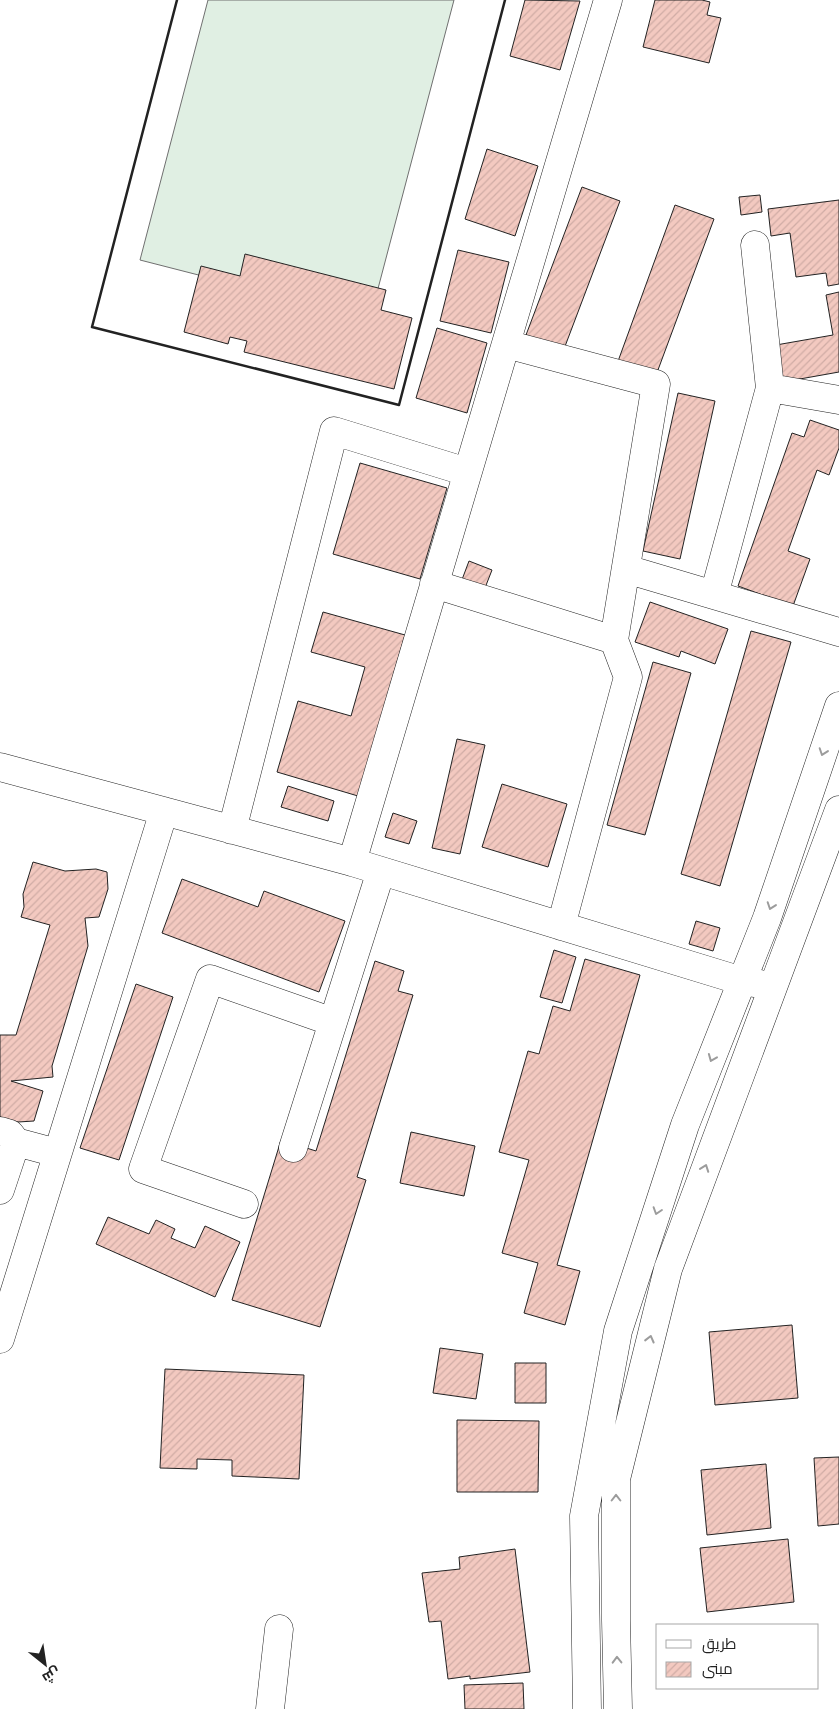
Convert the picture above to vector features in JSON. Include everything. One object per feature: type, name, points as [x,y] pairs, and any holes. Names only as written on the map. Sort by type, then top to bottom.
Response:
[{"type":"street","points":[[352,862],[608,0]]},
{"type":"street","points":[[714,595],[770,388],[755,245]]},
{"type":"street","points":[[506,344],[656,384],[614,640],[628,677],[562,926]]},
{"type":"street","points":[[770,388],[839,400]]},
{"type":"street","points":[[232,830],[334,431],[467,472]]},
{"type":"street","points":[[626,569],[839,632]]},
{"type":"street","points":[[434,584],[614,640]]},
{"type":"street","points":[[587,1709],[584,1516],[618,1331],[685,1125],[768,918],[839,706]]},
{"type":"street","points":[[0,767],[352,862],[742,981],[772,986]]},
{"type":"street","points":[[618,1709],[616,1479],[668,1269],[839,810]]},
{"type":"street","points":[[0,1339],[164,812]]},
{"type":"street","points":[[293,1148],[381,871]]},
{"type":"street","points":[[244,1204],[143,1169],[210,979],[334,1022]]},
{"type":"street","points":[[0,1190],[8,1136],[57,1153]]},
{"type":"street","points":[[270,1709],[278,1629]]},
{"type":"green space","points":[[208,0],[454,0],[370,319],[140,260]]},
{"type":"building","points":[[525,0],[580,1],[560,70],[510,56]]},
{"type":"building","points":[[655,0],[702,0],[710,2],[707,15],[721,18],[709,63],[643,47]]},
{"type":"building","points":[[487,149],[538,166],[515,236],[465,219]]},
{"type":"building","points":[[582,187],[620,201],[564,349],[526,335]]},
{"type":"building","points":[[760,195],[762,212],[741,215],[739,197]]},
{"type":"building","points":[[839,200],[839,284],[828,286],[826,273],[796,277],[790,233],[771,236],[768,209]]},
{"type":"building","points":[[675,205],[714,219],[655,378],[617,364]]},
{"type":"building","points":[[458,250],[509,262],[491,333],[440,321]]},
{"type":"building","points":[[245,254],[386,290],[381,310],[412,318],[394,389],[244,352],[247,341],[230,337],[228,344],[184,332],[201,266],[240,276]]},
{"type":"building","points":[[839,292],[839,372],[783,382],[776,345],[833,335],[826,295]]},
{"type":"building","points":[[437,328],[487,343],[467,413],[416,398]]},
{"type":"building","points":[[678,393],[715,401],[680,559],[643,551]]},
{"type":"building","points":[[810,420],[839,430],[839,448],[829,475],[817,470],[788,551],[810,559],[793,606],[738,586],[792,433],[804,437]]},
{"type":"building","points":[[360,463],[447,488],[420,579],[333,554]]},
{"type":"building","points":[[469,561],[492,570],[483,593],[460,585]]},
{"type":"building","points":[[650,602],[728,629],[715,664],[681,651],[679,657],[635,642]]},
{"type":"building","points":[[323,612],[405,635],[358,796],[277,772],[298,701],[351,716],[365,667],[311,652]]},
{"type":"building","points":[[751,631],[791,642],[720,886],[681,874]]},
{"type":"building","points":[[653,662],[691,673],[645,835],[607,825]]},
{"type":"building","points":[[457,739],[485,745],[460,854],[432,848]]},
{"type":"building","points":[[502,784],[567,804],[548,867],[482,847]]},
{"type":"building","points":[[288,786],[334,801],[328,821],[281,807]]},
{"type":"building","points":[[393,813],[417,821],[409,844],[385,837]]},
{"type":"building","points":[[33,862],[65,871],[96,869],[107,872],[108,889],[99,917],[85,918],[88,946],[52,1066],[53,1077],[11,1081],[43,1091],[34,1121],[18,1122],[0,1117],[0,1035],[16,1035],[50,925],[21,917],[24,907],[23,894]]},
{"type":"building","points":[[182,879],[258,907],[264,891],[345,921],[319,992],[162,933]]},
{"type":"building","points":[[696,921],[720,928],[713,951],[689,944]]},
{"type":"building","points":[[554,950],[576,957],[562,1003],[540,997]]},
{"type":"building","points":[[585,959],[640,975],[557,1265],[580,1271],[565,1325],[524,1313],[538,1263],[502,1253],[529,1160],[499,1152],[528,1051],[539,1054],[553,1006],[570,1011]]},
{"type":"building","points":[[375,961],[404,971],[398,991],[413,995],[357,1177],[366,1180],[320,1327],[232,1300],[281,1140],[316,1151]]},
{"type":"building","points":[[136,984],[173,997],[119,1160],[80,1148]]},
{"type":"building","points":[[411,1132],[475,1146],[464,1196],[400,1183]]},
{"type":"building","points":[[108,1217],[149,1234],[156,1220],[175,1229],[171,1238],[195,1248],[205,1226],[240,1242],[215,1297],[96,1244]]},
{"type":"building","points":[[792,1325],[798,1398],[715,1405],[709,1332]]},
{"type":"building","points":[[440,1348],[483,1354],[476,1399],[433,1393]]},
{"type":"building","points":[[515,1363],[546,1363],[546,1403],[515,1403]]},
{"type":"building","points":[[165,1369],[304,1375],[299,1479],[232,1476],[232,1460],[197,1459],[197,1469],[160,1468]]},
{"type":"building","points":[[457,1420],[539,1421],[538,1492],[457,1492]]},
{"type":"building","points":[[839,1457],[839,1524],[818,1526],[814,1458]]},
{"type":"building","points":[[766,1464],[771,1528],[707,1535],[701,1470]]},
{"type":"building","points":[[788,1539],[794,1602],[707,1612],[700,1548]]},
{"type":"building","points":[[515,1549],[530,1672],[470,1679],[470,1676],[448,1679],[441,1621],[429,1622],[422,1573],[460,1569],[459,1557]]},
{"type":"building","points":[[523,1683],[524,1709],[465,1709],[464,1685]]},
{"type":"wall","points":[[177,0],[92,327],[399,405],[505,0]]}]
